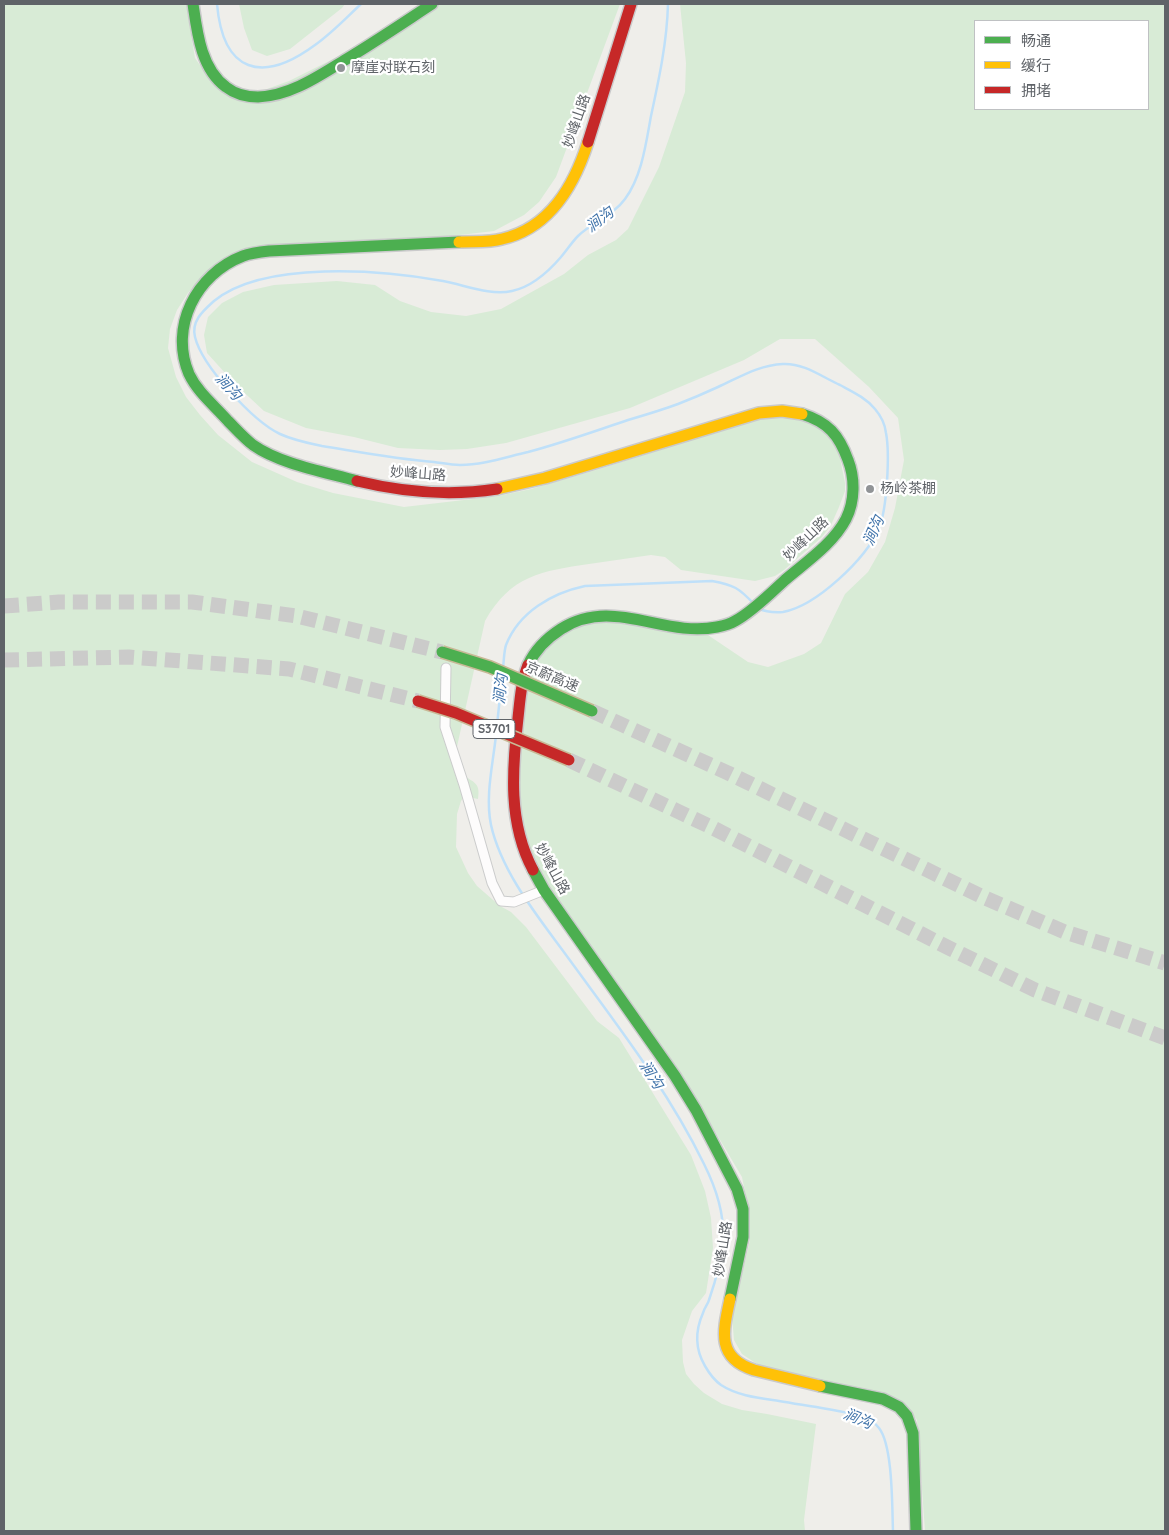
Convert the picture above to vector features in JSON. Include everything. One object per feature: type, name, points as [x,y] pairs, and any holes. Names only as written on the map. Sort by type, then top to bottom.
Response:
[{"type":"main road","points":[[193,4],[199,40],[210,71],[229,90],[251,97],[280,93],[321,74],[432,4]]},
{"type":"main road","name":"妙峰山路","points":[[631,4],[587,141],[569,188],[550,213],[538,223],[516,236],[491,241],[269,251],[242,256],[213,274],[198,289],[192,300],[186,312],[183,327],[182,340],[186,362],[189,373],[204,396],[254,445],[279,459],[291,463],[390,488],[435,491],[492,490],[554,475],[758,413],[785,411],[809,416],[829,427],[844,446],[854,474],[854,493],[844,521],[830,541],[742,617],[728,625],[709,630],[619,617],[592,617],[580,620],[549,637],[536,652],[525,672],[520,694],[514,747],[515,815],[522,846],[544,890],[675,1076],[696,1110],[737,1189],[743,1209],[744,1223],[743,1237],[724,1328],[724,1339],[729,1353],[738,1363],[747,1368],[889,1402],[898,1406],[912,1425],[916,1531]]},
{"type":"main road","name":"京蔚高速","points":[[442,652],[490,668],[592,711]]},
{"type":"main road","name":"S3701","points":[[418,701],[456,713],[569,760]]},
{"type":"street","points":[[446,668],[445,727],[492,883],[501,901],[514,902],[544,890]]},
{"type":"green space","points":[[4,4],[186,4],[195,58],[211,76],[246,92],[264,90],[289,81],[335,58],[426,4],[620,4],[556,177],[539,202],[524,215],[494,231],[314,251],[234,263],[202,278],[188,293],[177,310],[170,329],[168,348],[176,377],[186,397],[218,435],[252,462],[297,482],[333,493],[404,507],[498,496],[531,489],[717,432],[759,417],[785,415],[809,421],[820,427],[839,453],[845,491],[831,525],[822,537],[775,576],[755,581],[681,570],[665,557],[651,555],[557,569],[529,578],[517,585],[495,606],[485,621],[454,760],[466,777],[475,783],[479,793],[478,799],[463,798],[457,814],[456,847],[468,873],[477,886],[500,906],[511,912],[526,927],[597,1021],[619,1038],[691,1155],[705,1191],[711,1218],[713,1248],[706,1293],[692,1311],[682,1340],[683,1362],[686,1374],[704,1393],[722,1404],[742,1410],[816,1424],[804,1520],[805,1531],[4,1531]]},
{"type":"green space","points":[[239,4],[345,4],[290,49],[267,56],[252,50],[244,28]]},
{"type":"green space","points":[[680,4],[1165,4],[1165,1531],[925,1531],[917,1420],[905,1404],[888,1395],[760,1366],[742,1354],[734,1340],[732,1317],[750,1240],[750,1217],[742,1177],[681,1074],[544,884],[523,842],[514,803],[520,723],[533,668],[545,642],[583,623],[652,623],[705,633],[748,662],[768,667],[804,654],[821,643],[845,594],[868,572],[885,542],[895,508],[904,460],[898,418],[869,387],[815,339],[780,339],[744,360],[630,408],[506,443],[467,449],[398,448],[306,428],[264,411],[235,384],[207,353],[204,335],[208,317],[222,303],[243,292],[274,285],[337,281],[375,285],[400,301],[431,312],[466,316],[501,309],[564,274],[588,255],[616,240],[628,229],[659,167],[685,92],[686,63]]},
{"type":"waterway","name":"涧沟","points":[[217,4],[221,27],[227,45],[237,58],[248,65],[262,67],[278,65],[296,57],[315,45],[361,4]]},
{"type":"waterway","name":"涧沟","points":[[668,4],[660,74],[645,148],[636,180],[620,205],[578,236],[556,262],[539,278],[519,289],[495,292],[443,281],[389,274],[357,272],[292,274],[262,279],[236,288],[214,301],[202,313],[196,321],[194,331],[207,363],[230,392],[256,417],[280,434],[295,440],[322,446],[457,465],[477,464],[566,441],[678,404],[750,372],[766,367],[791,364],[813,371],[863,398],[875,409],[882,420],[887,442],[888,467],[882,519],[872,540],[852,567],[810,601],[783,612],[770,612],[757,608]]},
{"type":"waterway","name":"涧沟","points":[[503,668],[506,645],[519,623],[549,599],[573,589],[585,586],[712,581],[736,588],[754,604]]},
{"type":"waterway","name":"涧沟","points":[[497,725],[502,678]]},
{"type":"waterway","name":"涧沟","points":[[496,735],[489,791],[489,814],[496,843],[504,861],[534,912],[658,1084],[690,1137],[715,1190],[722,1217],[722,1244],[714,1285],[697,1333],[699,1353],[702,1360],[716,1381],[734,1392],[756,1398],[848,1413],[865,1418],[876,1425],[884,1437],[887,1448],[892,1493],[893,1531]]},
{"type":"tunnel","points":[[4,606],[59,602],[192,602],[297,616],[442,652]]},
{"type":"tunnel","points":[[4,660],[129,657],[289,669],[418,701]]},
{"type":"tunnel","points":[[592,711],[728,773],[985,898],[1065,932],[1165,963]]},
{"type":"tunnel","points":[[569,760],[711,827],[1035,990],[1165,1038]]},
{"type":"traffic: fast","points":[[193,4],[199,38],[211,70],[233,92],[258,97],[281,93],[304,84],[432,4]]},
{"type":"traffic: fast","points":[[357,481],[303,467],[264,452],[246,439],[207,399],[189,374],[184,356],[182,338],[191,304],[200,289],[212,275],[226,264],[249,254],[269,251],[459,242]]},
{"type":"traffic: fast","points":[[528,665],[538,649],[551,636],[580,620],[600,616],[619,617],[697,629],[717,627],[731,623],[754,608],[818,552],[834,537],[846,519],[851,505],[853,482],[848,460],[841,443],[826,425],[802,414]]},
{"type":"traffic: fast","points":[[442,652],[490,667],[592,711]]},
{"type":"traffic: fast","points":[[533,870],[544,890],[675,1076],[696,1110],[737,1189],[743,1209],[743,1237],[730,1299]]},
{"type":"traffic: fast","points":[[820,1386],[883,1399],[899,1407],[907,1416],[913,1433],[916,1531]]},
{"type":"traffic: slow","points":[[459,242],[497,240],[519,233],[547,215],[567,189],[588,142]]},
{"type":"traffic: slow","points":[[497,489],[545,478],[759,413],[782,411],[802,414]]},
{"type":"traffic: slow","points":[[730,1299],[724,1332],[728,1351],[733,1358],[742,1365],[754,1370],[820,1386]]},
{"type":"traffic: jam","points":[[588,142],[631,4]]},
{"type":"traffic: jam","points":[[357,481],[427,492],[497,489]]},
{"type":"traffic: jam","points":[[528,665],[522,684],[519,705],[514,757],[514,796],[519,834],[533,870]]},
{"type":"traffic: jam","points":[[418,701],[456,713],[569,760]]},
{"type":"place","name":"摩崖对联石刻","points":[[341,68]]},
{"type":"place","name":"杨岭茶棚","points":[[870,489]]}]
